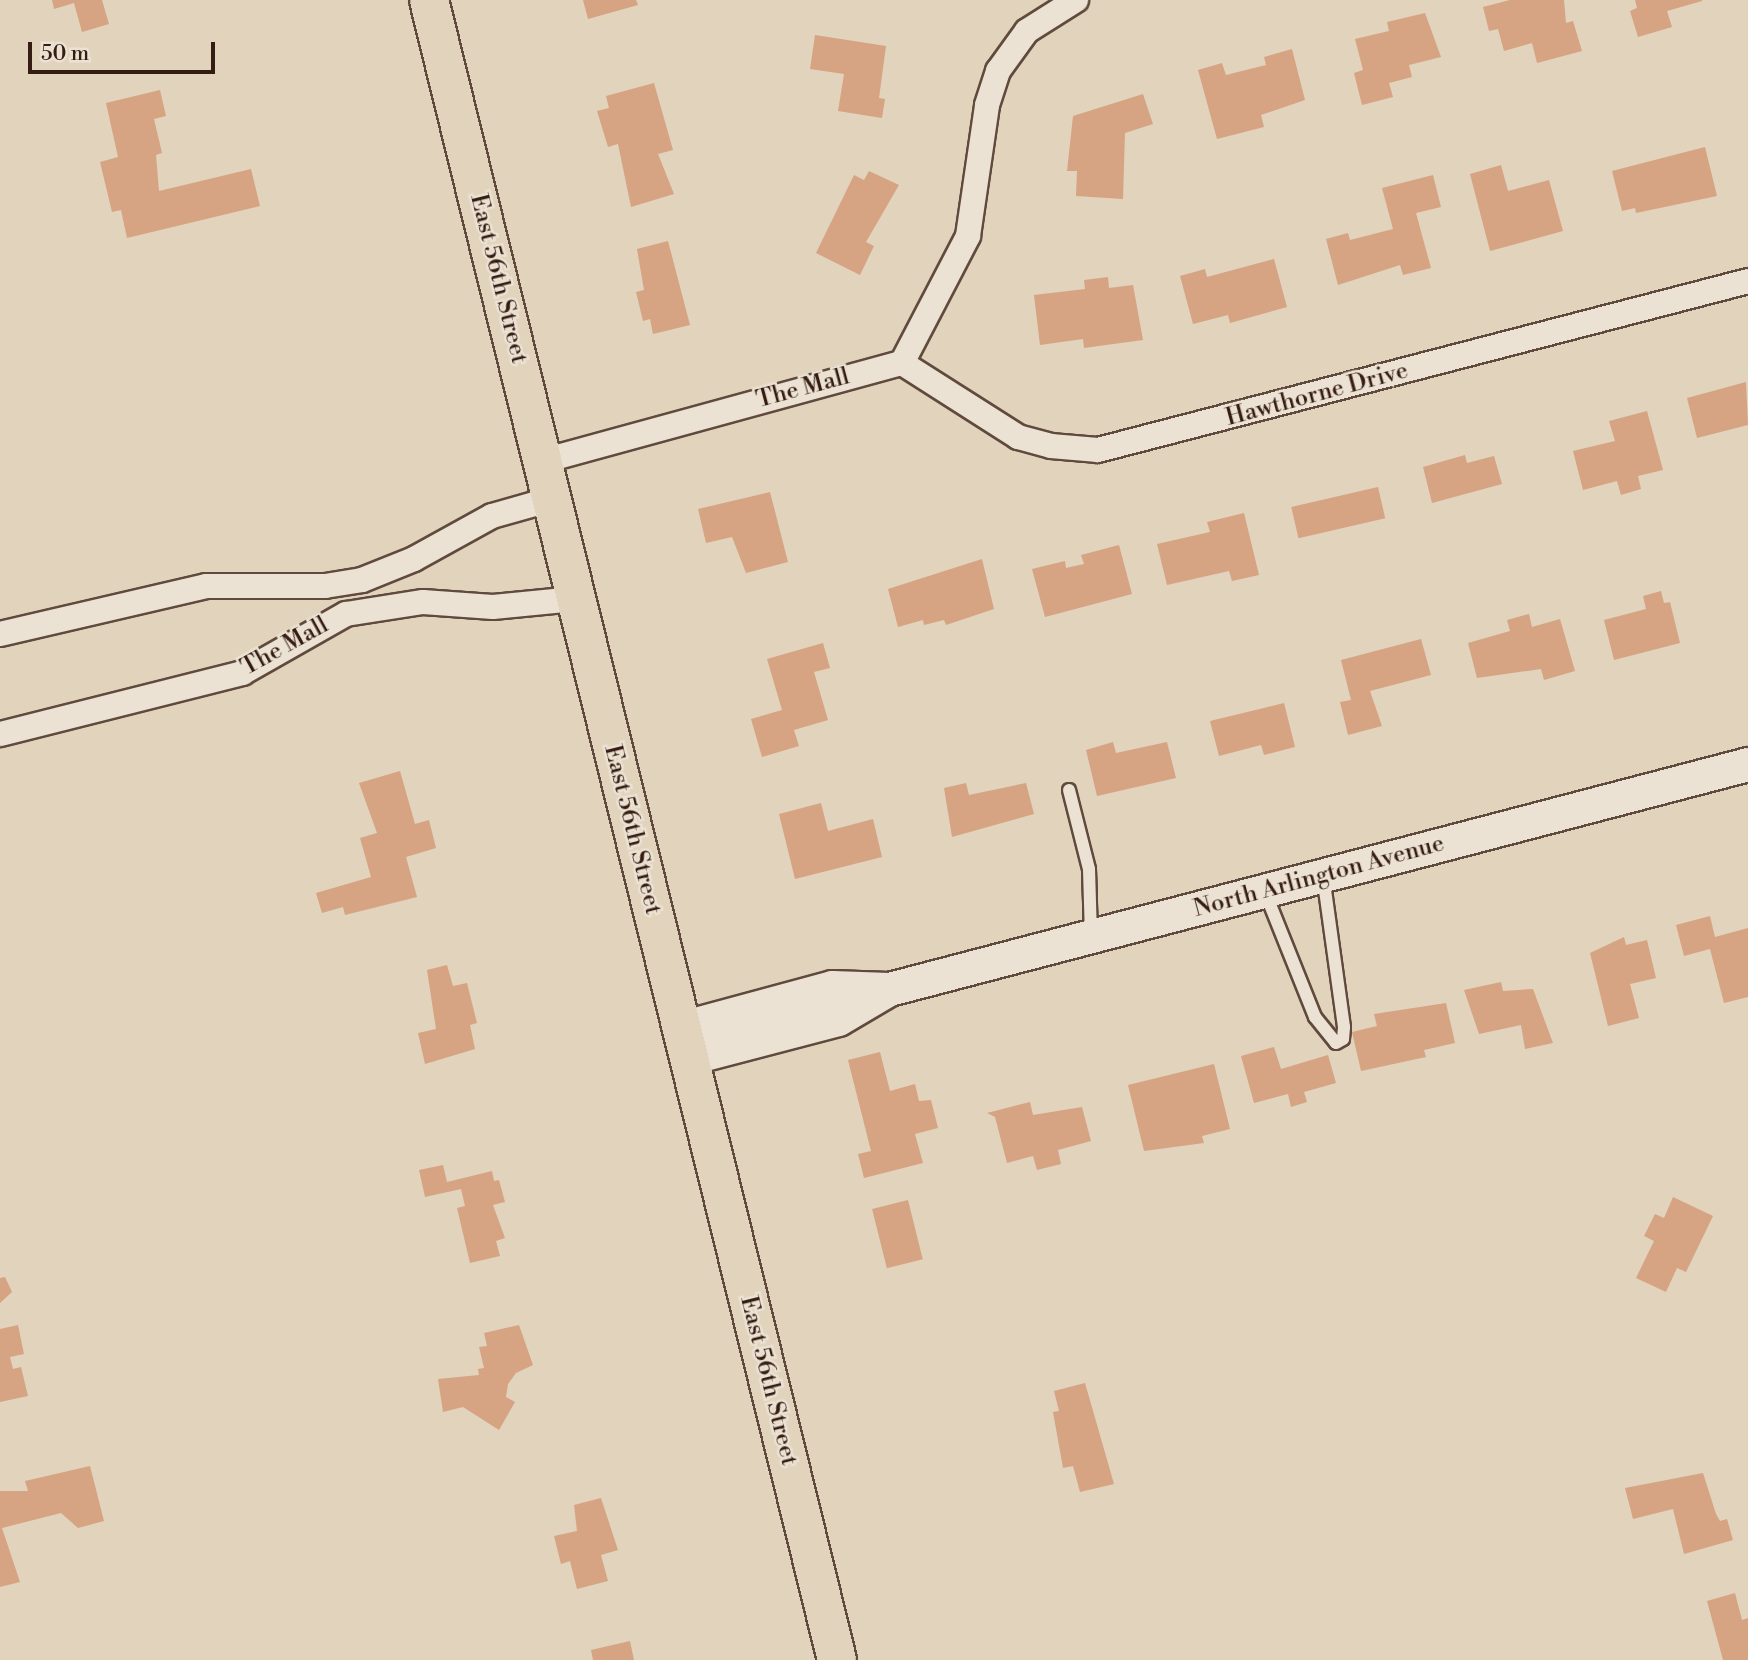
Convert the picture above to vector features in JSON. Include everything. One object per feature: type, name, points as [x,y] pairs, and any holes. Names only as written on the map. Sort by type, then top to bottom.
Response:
[{"type":"main road","name":"East 56th Street","points":[[429,0],[837,1660]]},
{"type":"main road","name":"North Arlington Avenue","points":[[685,1043],[838,1019],[889,989],[1748,764]]},
{"type":"street","points":[[902,363],[968,236],[987,105],[998,71],[1027,31],[1076,0]]},
{"type":"street","name":"Hawthorne Drive","points":[[902,363],[1018,437],[1051,446],[1098,450],[1748,281]]},
{"type":"street","name":"The Mall","points":[[542,461],[902,363]]},
{"type":"street","name":"The Mall","points":[[0,634],[206,586],[350,582],[414,559],[492,516],[552,499]]},
{"type":"street","points":[[414,559],[424,602]]},
{"type":"street","points":[[350,582],[358,612]]},
{"type":"street","name":"The Mall","points":[[0,734],[242,673],[320,626],[358,612],[424,602],[493,607],[575,599]]},
{"type":"lane","points":[[1069,790],[1089,869],[1091,936]]},
{"type":"lane","points":[[1265,891],[1315,1017],[1336,1043],[1343,1040],[1343,1027],[1322,875]]},
{"type":"building","points":[[52,0],[102,0],[109,24],[82,32],[74,3],[54,9]]},
{"type":"building","points":[[583,0],[636,0],[638,5],[588,19]]},
{"type":"building","points":[[1510,0],[1564,0],[1566,23],[1573,21],[1582,51],[1537,63],[1532,43],[1504,51],[1498,29],[1489,31],[1483,7]]},
{"type":"building","points":[[1635,0],[1702,1],[1667,11],[1672,27],[1638,37],[1630,11],[1637,8]]},
{"type":"building","points":[[1425,13],[1441,57],[1409,65],[1412,77],[1389,83],[1393,97],[1362,105],[1354,73],[1363,70],[1355,39],[1389,31],[1387,22]]},
{"type":"building","points":[[815,35],[886,46],[879,98],[885,99],[882,118],[838,111],[844,74],[810,69]]},
{"type":"building","points":[[1292,49],[1305,100],[1261,115],[1264,127],[1217,139],[1198,70],[1222,63],[1226,75],[1266,65],[1264,57]]},
{"type":"building","points":[[654,83],[673,150],[658,154],[674,194],[631,207],[618,144],[608,147],[597,111],[609,108],[606,96]]},
{"type":"building","points":[[160,90],[166,116],[154,119],[162,153],[156,155],[159,191],[251,169],[260,206],[127,238],[121,210],[112,212],[100,162],[118,157],[106,103]]},
{"type":"building","points":[[1143,94],[1153,124],[1125,133],[1123,199],[1076,196],[1077,171],[1067,171],[1073,116]]},
{"type":"building","points":[[1705,147],[1717,196],[1636,213],[1635,208],[1622,211],[1612,171]]},
{"type":"building","points":[[1501,165],[1508,191],[1549,180],[1563,231],[1490,251],[1470,174]]},
{"type":"building","points":[[869,171],[899,185],[866,242],[874,246],[860,275],[816,253],[854,175],[864,180]]},
{"type":"building","points":[[1433,175],[1441,207],[1416,213],[1431,268],[1403,275],[1400,265],[1338,285],[1326,239],[1348,233],[1350,240],[1393,229],[1382,188]]},
{"type":"building","points":[[668,241],[690,325],[653,334],[650,319],[643,321],[636,292],[644,290],[637,249]]},
{"type":"building","points":[[1274,259],[1287,307],[1230,323],[1228,315],[1193,324],[1180,276],[1205,269],[1207,277]]},
{"type":"building","points":[[1108,277],[1109,288],[1133,285],[1143,340],[1084,348],[1083,339],[1040,345],[1034,295],[1085,289],[1084,280]]},
{"type":"building","points":[[1746,382],[1748,425],[1697,438],[1687,398]]},
{"type":"building","points":[[1647,411],[1663,470],[1638,476],[1641,489],[1621,495],[1617,481],[1583,490],[1573,451],[1615,441],[1609,421]]},
{"type":"building","points":[[1465,455],[1467,463],[1494,456],[1502,484],[1432,503],[1423,467]]},
{"type":"building","points":[[1378,487],[1385,518],[1298,538],[1291,507]]},
{"type":"building","points":[[770,492],[788,562],[746,573],[732,537],[706,543],[698,509]]},
{"type":"building","points":[[1244,513],[1259,575],[1232,581],[1229,571],[1167,585],[1157,544],[1210,532],[1207,522]]},
{"type":"building","points":[[1119,545],[1132,594],[1045,617],[1032,569],[1065,561],[1066,568],[1084,564],[1081,555]]},
{"type":"building","points":[[982,559],[994,609],[946,625],[944,620],[924,625],[923,620],[898,627],[888,589]]},
{"type":"building","points":[[1661,591],[1664,603],[1670,602],[1680,643],[1614,660],[1604,620],[1646,609],[1643,596]]},
{"type":"building","points":[[1529,614],[1532,627],[1560,619],[1575,671],[1544,680],[1541,669],[1477,678],[1468,643],[1510,631],[1507,620]]},
{"type":"building","points":[[1421,639],[1431,675],[1370,691],[1382,726],[1348,735],[1340,702],[1351,700],[1341,660]]},
{"type":"building","points":[[823,643],[830,668],[814,672],[828,720],[794,730],[799,746],[762,757],[751,719],[782,710],[767,659]]},
{"type":"building","points":[[1284,703],[1295,747],[1264,755],[1261,745],[1219,756],[1210,721]]},
{"type":"building","points":[[1113,742],[1116,753],[1167,742],[1176,778],[1097,796],[1086,750]]},
{"type":"building","points":[[400,771],[415,824],[429,820],[436,848],[406,857],[417,897],[345,915],[343,907],[322,913],[316,893],[371,877],[360,838],[377,833],[359,783]]},
{"type":"building","points":[[966,783],[969,795],[1026,783],[1034,814],[952,837],[944,788]]},
{"type":"building","points":[[821,803],[828,831],[873,819],[882,857],[795,879],[779,814]]},
{"type":"building","points":[[1710,916],[1715,937],[1748,928],[1748,997],[1724,1003],[1710,949],[1684,956],[1676,925]]},
{"type":"building","points":[[1624,937],[1626,945],[1647,940],[1656,978],[1630,984],[1639,1018],[1608,1026],[1590,953]]},
{"type":"building","points":[[447,965],[453,986],[467,983],[477,1023],[470,1025],[475,1049],[425,1064],[418,1033],[436,1029],[427,970]]},
{"type":"building","points":[[1501,982],[1503,991],[1533,989],[1553,1043],[1525,1049],[1521,1025],[1479,1034],[1464,990]]},
{"type":"building","points":[[1446,1003],[1455,1043],[1424,1050],[1426,1057],[1361,1071],[1352,1032],[1377,1026],[1374,1014]]},
{"type":"building","points":[[1274,1047],[1281,1069],[1328,1055],[1336,1083],[1304,1092],[1307,1102],[1291,1107],[1288,1094],[1254,1103],[1241,1056]]},
{"type":"building","points":[[880,1052],[890,1091],[915,1084],[919,1101],[931,1100],[938,1128],[915,1134],[923,1163],[864,1178],[858,1154],[871,1151],[848,1060]]},
{"type":"building","points":[[1214,1064],[1230,1129],[1202,1136],[1204,1143],[1144,1151],[1128,1085]]},
{"type":"building","points":[[1030,1102],[1033,1115],[1082,1107],[1091,1141],[1058,1150],[1061,1164],[1037,1170],[1033,1156],[1007,1163],[995,1117],[987,1113]]},
{"type":"building","points":[[443,1165],[447,1182],[492,1171],[494,1181],[499,1180],[505,1202],[493,1205],[505,1238],[496,1241],[500,1256],[470,1263],[457,1208],[465,1206],[461,1189],[425,1197],[419,1170]]},
{"type":"building","points":[[1673,1197],[1713,1216],[1686,1272],[1677,1268],[1666,1292],[1636,1278],[1654,1241],[1644,1236],[1655,1214],[1664,1218]]},
{"type":"building","points":[[908,1200],[923,1259],[887,1268],[872,1209]]},
{"type":"building","points":[[5,1277],[12,1292],[0,1303],[0,1278]]},
{"type":"building","points":[[18,1325],[24,1354],[10,1357],[13,1369],[21,1367],[28,1396],[0,1402],[0,1329]]},
{"type":"building","points":[[519,1325],[533,1365],[516,1373],[508,1384],[506,1397],[515,1402],[499,1430],[463,1407],[443,1412],[438,1379],[479,1375],[478,1369],[484,1368],[479,1347],[487,1346],[484,1333]]},
{"type":"building","points":[[1085,1383],[1114,1484],[1080,1492],[1073,1466],[1063,1468],[1053,1412],[1059,1411],[1054,1391]]},
{"type":"building","points":[[90,1466],[104,1521],[78,1528],[61,1513],[2,1528],[20,1582],[0,1587],[0,1491],[28,1491],[25,1481]]},
{"type":"building","points":[[1703,1473],[1716,1514],[1720,1521],[1727,1519],[1733,1540],[1684,1554],[1673,1509],[1633,1519],[1625,1488]]},
{"type":"building","points":[[601,1498],[618,1550],[601,1555],[608,1581],[577,1589],[570,1561],[561,1564],[554,1536],[577,1531],[574,1505]]},
{"type":"building","points":[[1735,1593],[1742,1620],[1748,1618],[1748,1660],[1723,1660],[1707,1601]]},
{"type":"building","points":[[630,1641],[634,1660],[593,1660],[591,1650]]}]
